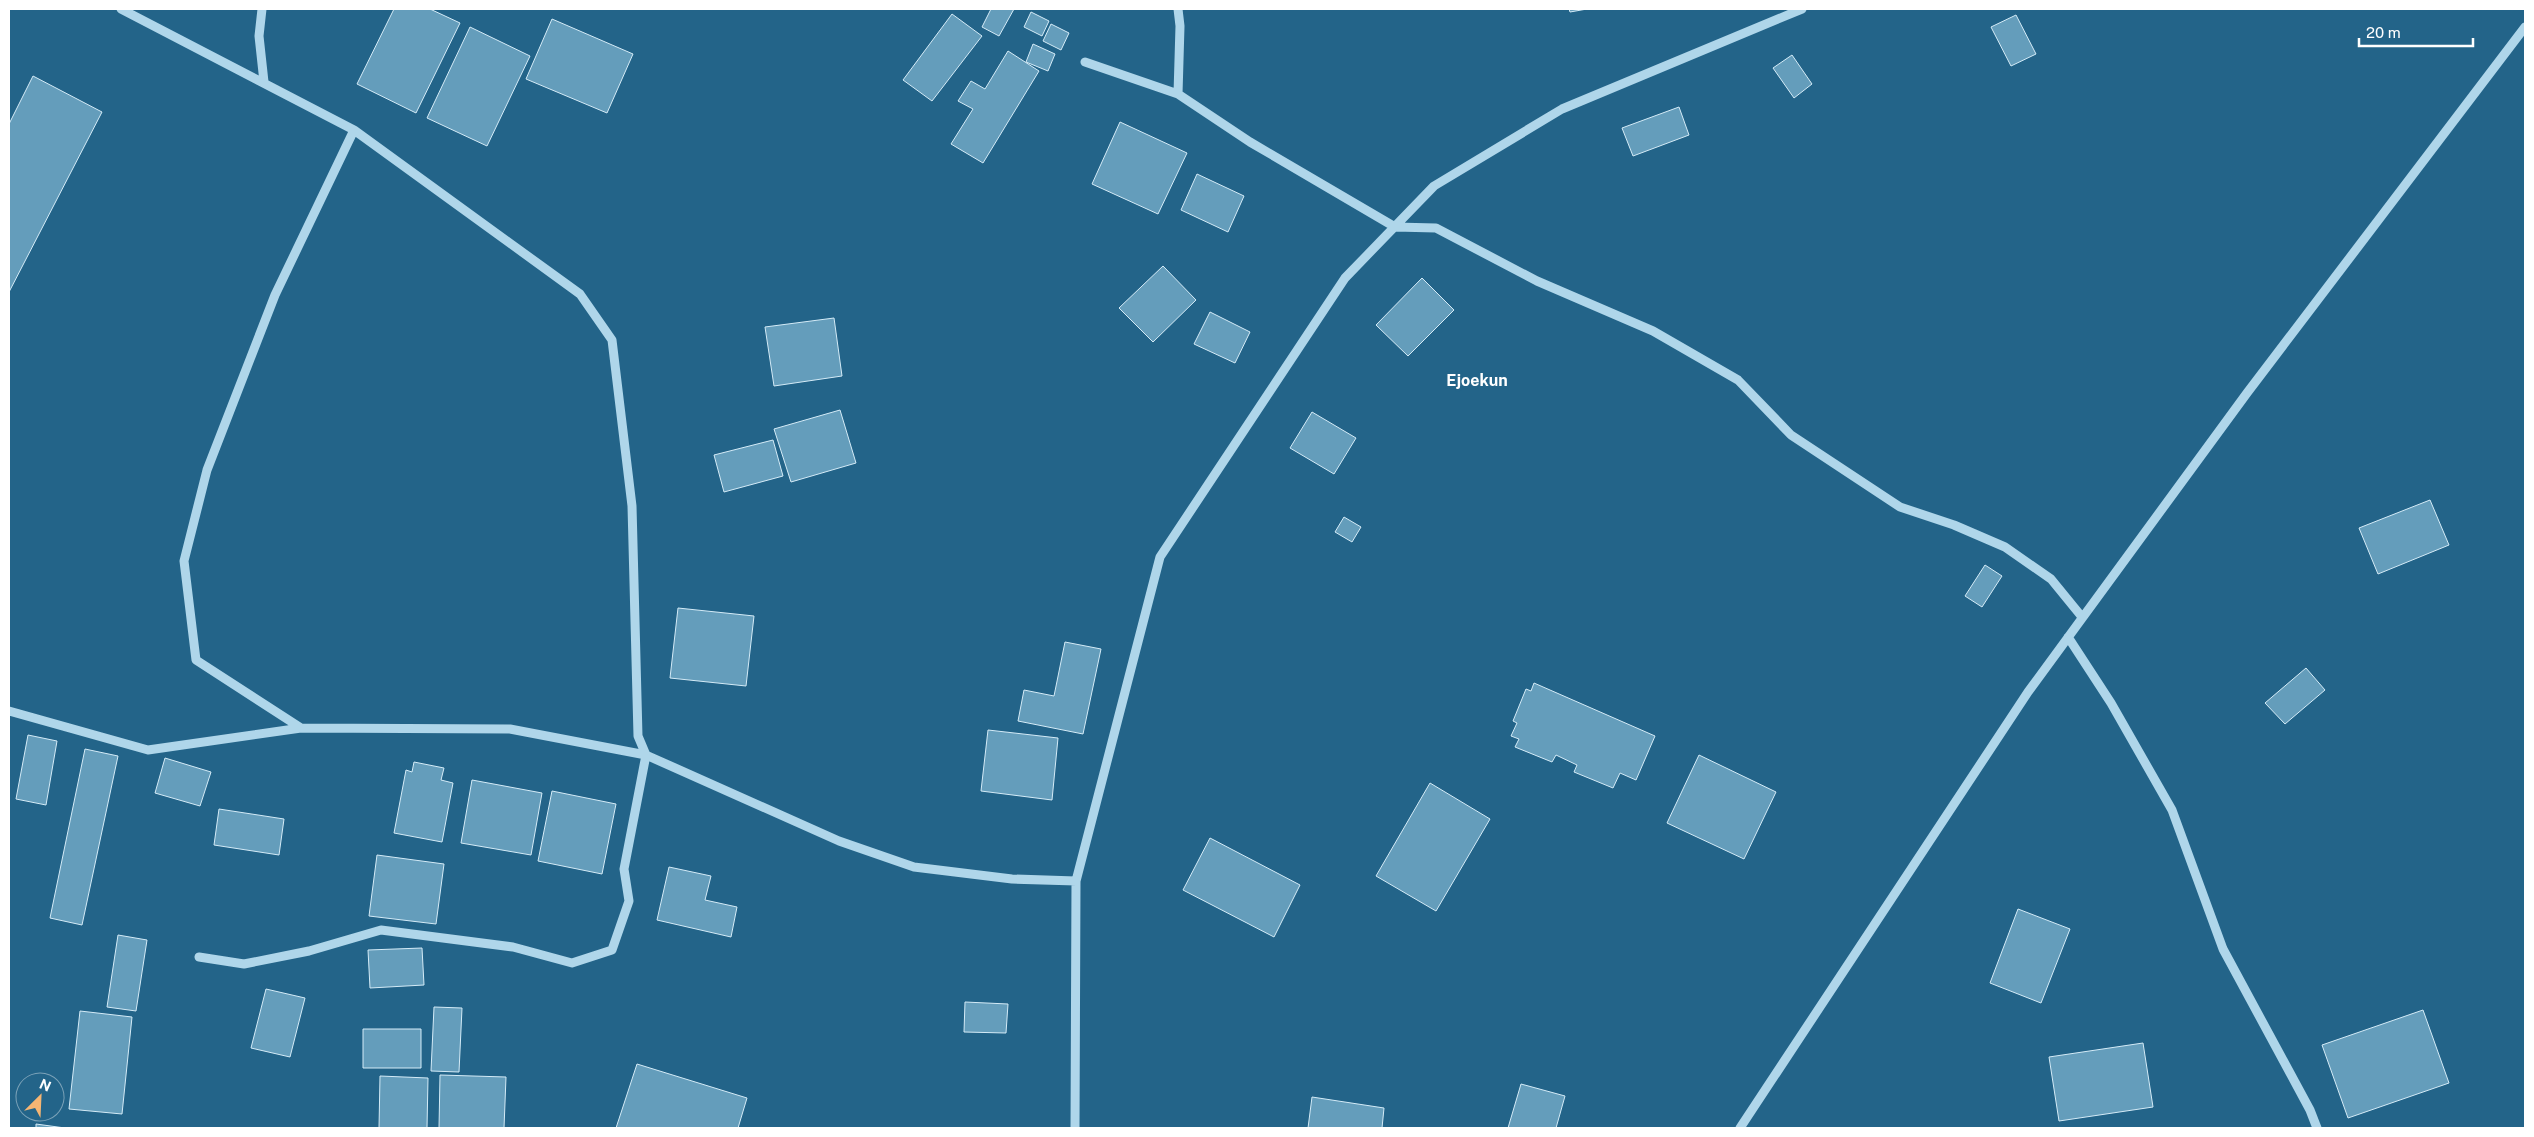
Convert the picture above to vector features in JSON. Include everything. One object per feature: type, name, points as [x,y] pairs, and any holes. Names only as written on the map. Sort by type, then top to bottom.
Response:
[{"type":"street","points":[[121,9],[354,130],[580,294],[612,340],[632,506],[638,736],[646,755],[624,869],[629,901],[612,950],[572,963],[513,947],[381,930],[309,951],[244,964],[199,957]]},
{"type":"street","points":[[262,9],[259,36],[264,82]]},
{"type":"street","points":[[1178,9],[1180,26],[1178,94]]},
{"type":"street","points":[[1075,1128],[1076,881],[1160,557],[1344,278],[1434,186],[1562,109],[1802,9]]},
{"type":"street","points":[[1740,1128],[2028,692],[2259,377],[2525,27]]},
{"type":"street","points":[[1085,62],[1178,94],[1250,142],[1395,227],[1436,228],[1537,282],[1654,331],[1738,380],[1792,435],[1900,507],[1954,525],[2005,548],[2051,579],[2082,618]]},
{"type":"street","points":[[301,728],[196,660],[184,562],[207,470],[268,314],[354,130]]},
{"type":"street","points":[[2068,637],[2111,703],[2172,810],[2223,949],[2310,1110],[2317,1128]]},
{"type":"street","points":[[9,711],[148,750],[301,728],[510,729],[646,755],[839,841],[914,867],[1012,879],[1076,881]]},
{"type":"building","points":[[394,9],[430,9],[460,23],[416,113],[357,84]]},
{"type":"building","points":[[991,9],[1014,9],[999,36],[982,27]]},
{"type":"building","points":[[1569,9],[1587,9],[1570,12]]},
{"type":"building","points":[[1031,12],[1049,21],[1042,36],[1024,27]]},
{"type":"building","points":[[952,14],[982,36],[932,101],[903,80]]},
{"type":"building","points":[[2016,15],[2036,54],[2011,66],[1991,27]]},
{"type":"building","points":[[552,19],[633,54],[607,113],[526,79]]},
{"type":"building","points":[[1051,24],[1069,33],[1061,50],[1043,41]]},
{"type":"building","points":[[470,27],[530,56],[487,146],[427,118]]},
{"type":"building","points":[[1033,44],[1055,54],[1048,71],[1026,62]]},
{"type":"building","points":[[1008,51],[1039,71],[983,163],[951,144],[973,109],[958,101],[971,81],[985,89]]},
{"type":"building","points":[[1792,55],[1812,84],[1794,98],[1773,68]]},
{"type":"building","points":[[33,76],[102,112],[9,292],[9,124]]},
{"type":"building","points":[[1679,107],[1689,135],[1633,156],[1622,128]]},
{"type":"building","points":[[1120,122],[1187,153],[1158,214],[1092,184]]},
{"type":"building","points":[[1197,174],[1244,196],[1228,232],[1181,210]]},
{"type":"building","points":[[1163,266],[1196,300],[1153,342],[1119,308]]},
{"type":"building","points":[[1422,278],[1454,310],[1408,356],[1376,325]]},
{"type":"building","points":[[1210,312],[1250,332],[1235,363],[1194,344]]},
{"type":"building","points":[[834,318],[842,376],[774,386],[765,327]]},
{"type":"building","points":[[840,410],[856,463],[791,482],[774,429]]},
{"type":"building","points":[[1312,412],[1356,438],[1334,474],[1290,448]]},
{"type":"building","points":[[773,440],[783,476],[724,492],[714,455]]},
{"type":"building","points":[[2430,500],[2449,545],[2378,574],[2359,528]]},
{"type":"building","points":[[1344,517],[1361,527],[1352,542],[1335,532]]},
{"type":"building","points":[[1985,565],[2002,576],[1982,607],[1965,596]]},
{"type":"building","points":[[678,608],[754,616],[746,686],[670,678]]},
{"type":"building","points":[[1065,642],[1101,649],[1083,734],[1018,721],[1024,690],[1054,696]]},
{"type":"building","points":[[2306,668],[2325,690],[2285,724],[2265,703]]},
{"type":"building","points":[[1534,683],[1655,736],[1636,780],[1620,773],[1613,788],[1574,772],[1577,765],[1556,755],[1552,762],[1515,747],[1519,739],[1511,736],[1517,723],[1513,721],[1526,689],[1531,691]]},
{"type":"building","points":[[988,730],[1058,738],[1052,800],[981,791]]},
{"type":"building","points":[[28,735],[57,741],[46,805],[16,799]]},
{"type":"building","points":[[85,749],[118,756],[82,925],[50,918]]},
{"type":"building","points":[[1699,755],[1776,792],[1744,859],[1667,823]]},
{"type":"building","points":[[165,758],[211,772],[200,806],[155,793]]},
{"type":"building","points":[[414,762],[444,768],[441,780],[453,783],[442,842],[394,833],[406,770],[412,772]]},
{"type":"building","points":[[472,780],[542,793],[531,855],[461,843]]},
{"type":"building","points":[[1430,783],[1490,819],[1436,911],[1376,876]]},
{"type":"building","points":[[552,791],[616,804],[602,874],[538,861]]},
{"type":"building","points":[[219,809],[284,819],[279,855],[214,845]]},
{"type":"building","points":[[1210,838],[1300,885],[1274,937],[1183,890]]},
{"type":"building","points":[[377,855],[444,864],[436,924],[369,916]]},
{"type":"building","points":[[669,867],[711,876],[705,900],[737,907],[731,937],[657,920]]},
{"type":"building","points":[[2018,909],[2070,929],[2041,1003],[1990,983]]},
{"type":"building","points":[[118,935],[147,940],[136,1011],[107,1007]]},
{"type":"building","points":[[422,948],[424,985],[370,988],[368,950]]},
{"type":"building","points":[[266,989],[305,998],[290,1057],[251,1048]]},
{"type":"building","points":[[965,1002],[1008,1004],[1006,1033],[964,1032]]},
{"type":"building","points":[[434,1007],[462,1008],[459,1072],[431,1071]]},
{"type":"building","points":[[2423,1010],[2449,1083],[2348,1118],[2322,1045]]},
{"type":"building","points":[[80,1011],[132,1017],[122,1114],[69,1109]]},
{"type":"building","points":[[363,1029],[421,1029],[421,1068],[363,1068]]},
{"type":"building","points":[[2143,1043],[2153,1107],[2059,1121],[2049,1057]]},
{"type":"building","points":[[637,1064],[747,1098],[738,1128],[616,1128]]},
{"type":"building","points":[[440,1075],[506,1077],[504,1128],[439,1128]]},
{"type":"building","points":[[380,1076],[428,1078],[427,1128],[379,1128]]},
{"type":"building","points":[[1521,1084],[1565,1096],[1556,1128],[1508,1128]]},
{"type":"building","points":[[1312,1097],[1384,1108],[1382,1128],[1308,1128]]},
{"type":"building","points":[[36,1124],[65,1128],[36,1128]]},
{"type":"district","name":"Ejoekun","points":[[1477,380]]}]
